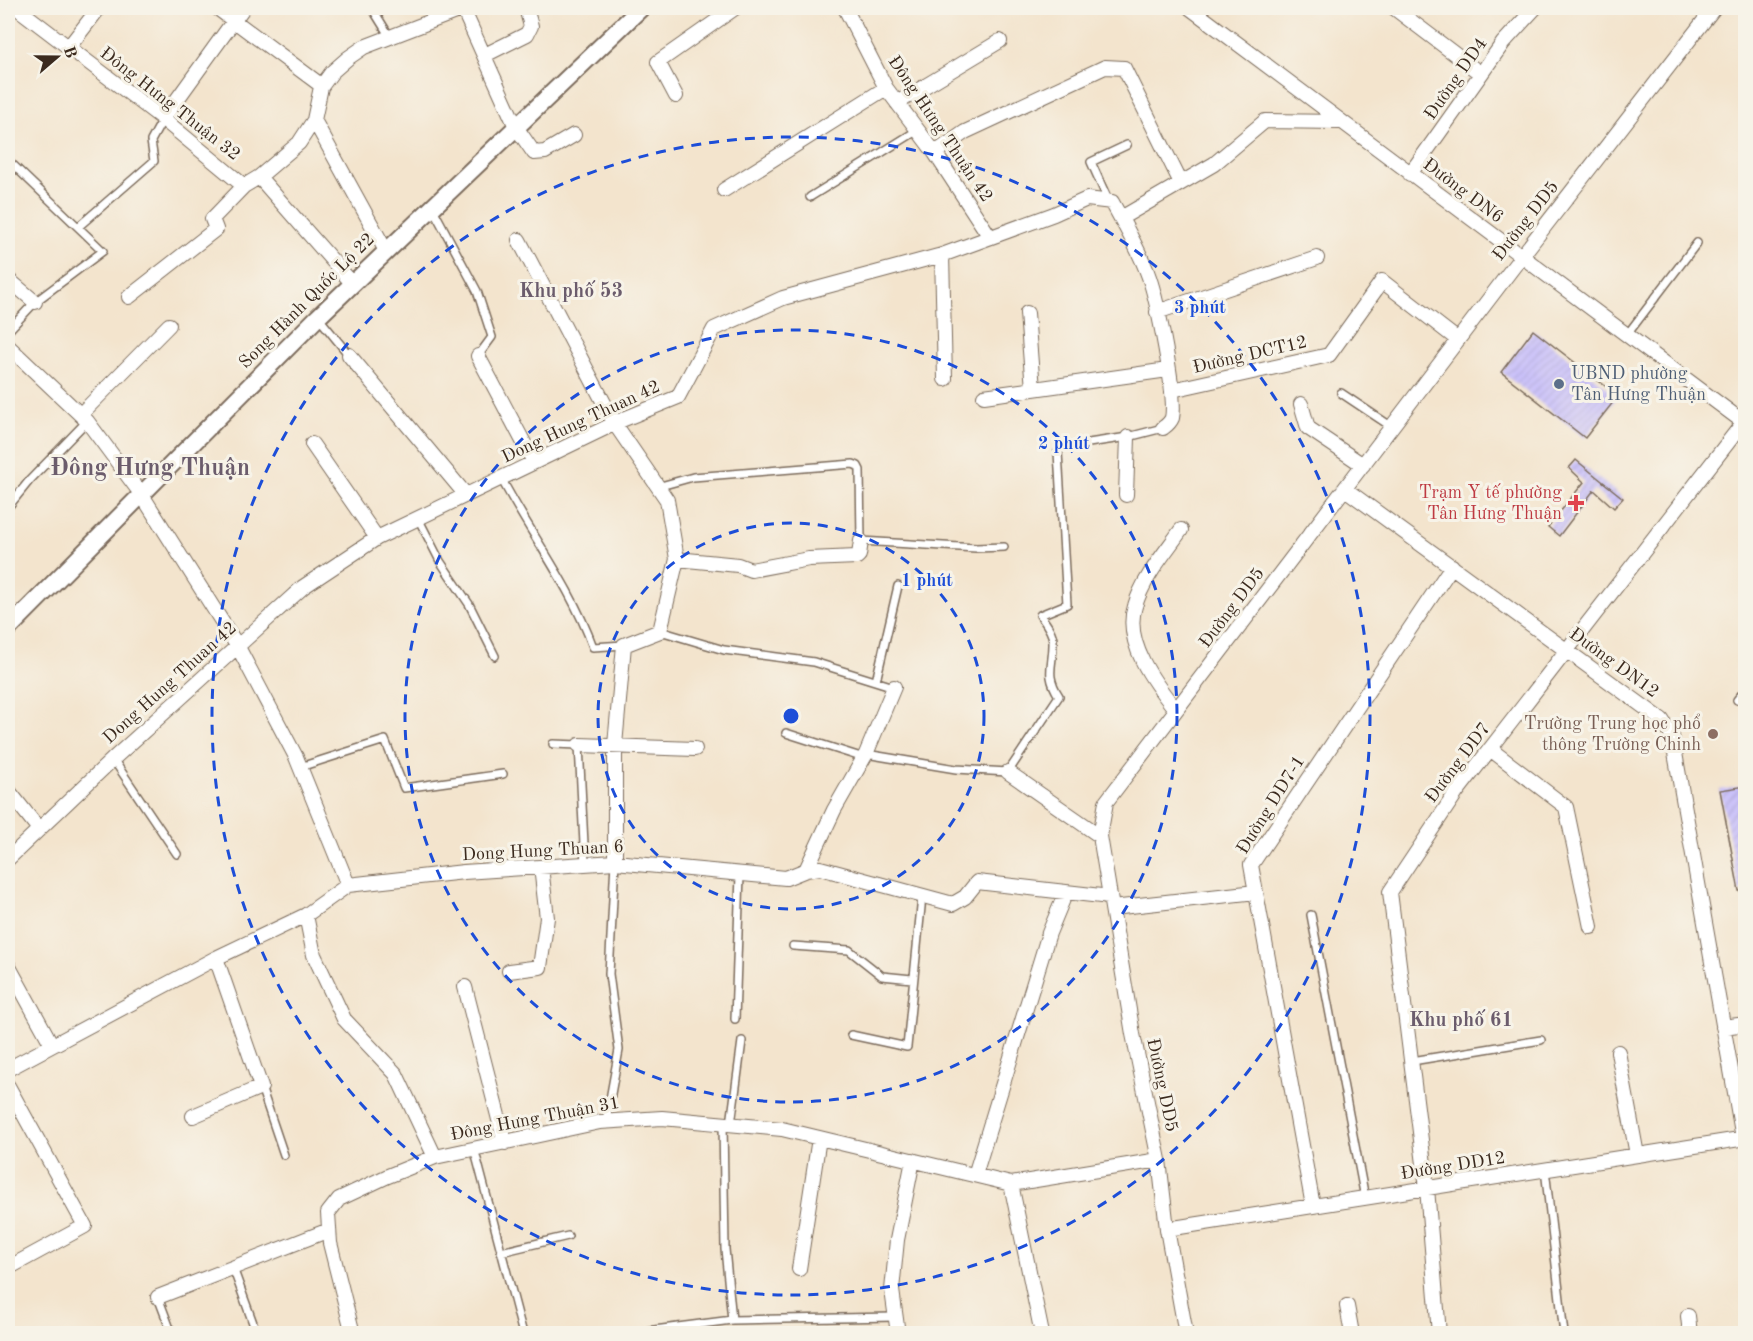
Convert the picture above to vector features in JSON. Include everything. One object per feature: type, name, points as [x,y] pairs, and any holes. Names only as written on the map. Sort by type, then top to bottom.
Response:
[{"type":"street","name":"Đông Hưng Thuận 32","points":[[17,8],[163,119],[244,186]]},
{"type":"street","points":[[68,48],[99,8]]},
{"type":"street","points":[[217,8],[322,86]]},
{"type":"street","points":[[163,119],[243,8]]},
{"type":"street","points":[[485,55],[526,34],[531,26],[526,8]]},
{"type":"street","name":"Song Hành Quốc Lộ 22","points":[[8,629],[352,283],[641,8]]},
{"type":"street","points":[[676,96],[658,62],[735,8]]},
{"type":"street","name":"Đông Hưng Thuận 42","points":[[845,8],[886,88],[935,153],[990,237]]},
{"type":"street","name":"Đường DN6","points":[[1190,8],[1744,423]]},
{"type":"street","points":[[1394,8],[1481,74]]},
{"type":"street","name":"Đường DD4","points":[[1410,174],[1503,43],[1535,8]]},
{"type":"street","name":"Đường DD5","points":[[1186,1334],[1167,1229],[1159,1160],[1133,1034],[1100,836],[1106,802],[1521,257],[1714,8]]},
{"type":"street","points":[[129,297],[216,229],[212,219],[244,186],[259,177],[299,143],[314,120],[322,86],[332,72],[348,58],[364,47],[463,9],[516,126],[534,153],[544,152],[574,135]]},
{"type":"street","points":[[897,102],[1000,41]]},
{"type":"street","points":[[935,153],[965,132],[1105,67],[1124,68],[1181,183]]},
{"type":"street","points":[[724,190],[886,88]]},
{"type":"street","points":[[314,120],[386,251]]},
{"type":"street","points":[[1121,218],[1214,164],[1265,121],[1340,122]]},
{"type":"street","points":[[259,177],[352,283]]},
{"type":"street","name":"Dong Hung Thuan 42","points":[[8,859],[38,828],[303,587],[377,538],[615,424],[678,397],[714,329],[783,298],[942,255],[1054,214],[1087,199],[1109,202]]},
{"type":"street","points":[[1109,202],[1112,202],[1121,218],[1149,277],[1172,390],[1172,417],[1169,424],[1163,428]]},
{"type":"street","points":[[519,240],[615,424],[667,500],[677,559],[660,631],[624,645],[615,746],[615,862]]},
{"type":"street","points":[[942,255],[945,379]]},
{"type":"street","points":[[1157,312],[1317,258]]},
{"type":"street","points":[[8,279],[35,302]]},
{"type":"street","name":"Đường DCT12","points":[[1172,390],[1329,355],[1382,281],[1458,340]]},
{"type":"street","points":[[1027,313],[1033,389]]},
{"type":"street","points":[[84,418],[169,325]]},
{"type":"street","points":[[8,346],[84,418],[142,495],[238,647],[300,767],[348,885],[306,915],[216,958],[8,1069]]},
{"type":"street","points":[[349,355],[466,495]]},
{"type":"street","points":[[478,356],[534,462]]},
{"type":"street","points":[[984,396],[1168,370]]},
{"type":"street","points":[[1300,404],[1308,428],[1363,465]]},
{"type":"street","name":"Đường DD7","points":[[1439,1334],[1427,1188],[1390,892],[1456,793],[1744,423]]},
{"type":"street","points":[[1126,495],[1128,437]]},
{"type":"street","points":[[312,444],[377,538]]},
{"type":"street","name":"Đường DN12","points":[[1346,489],[1662,720],[1672,736],[1744,1138]]},
{"type":"street","points":[[1176,710],[1153,682],[1134,640],[1132,623],[1135,606],[1148,579],[1181,530]]},
{"type":"street","points":[[677,559],[755,570],[809,559],[857,557],[860,555],[861,541]]},
{"type":"street","name":"Đường DD7-1","points":[[1313,1206],[1251,865],[1452,566]]},
{"type":"street","points":[[807,870],[834,810],[865,756],[894,687]]},
{"type":"street","points":[[579,745],[695,749]]},
{"type":"street","points":[[1490,749],[1566,807],[1591,927]]},
{"type":"street","points":[[1008,772],[1100,836]]},
{"type":"street","points":[[8,790],[38,828]]},
{"type":"street","name":"Dong Hung Thuan 6","points":[[348,885],[464,872],[615,862],[786,878],[807,870],[825,869],[953,904],[965,897],[977,882],[1066,892],[1111,902],[1256,892]]},
{"type":"street","points":[[509,971],[540,967],[547,918],[541,867]]},
{"type":"street","points":[[975,1175],[1042,955],[1066,892]]},
{"type":"street","points":[[306,915],[314,955],[344,1019],[396,1074],[435,1157]]},
{"type":"street","points":[[193,1116],[261,1087],[216,958]]},
{"type":"street","points":[[8,965],[52,1045]]},
{"type":"street","points":[[465,987],[505,1143]]},
{"type":"street","points":[[1723,1027],[1746,1024]]},
{"type":"street","points":[[1618,1052],[1637,1155]]},
{"type":"street","points":[[8,1086],[85,1226],[8,1268]]},
{"type":"street","name":"Đông Hưng Thuận 31","points":[[329,1230],[328,1213],[339,1199],[435,1157],[606,1121],[662,1118],[782,1129],[1011,1184]]},
{"type":"street","points":[[800,1269],[819,1138]]},
{"type":"street","name":"Đường DD12","points":[[1167,1229],[1744,1138]]},
{"type":"street","points":[[898,1334],[892,1290],[897,1240],[913,1160]]},
{"type":"street","points":[[1042,1334],[1011,1184],[1159,1160]]},
{"type":"street","points":[[158,1297],[329,1230],[330,1243],[353,1334]]},
{"type":"street","points":[[1347,1306],[1352,1334]]},
{"type":"street","points":[[1688,1316],[1690,1334]]},
{"type":"lane","points":[[372,8],[390,37]]},
{"type":"lane","points":[[78,227],[154,160],[151,141],[163,119]]},
{"type":"lane","points":[[810,197],[918,130]]},
{"type":"lane","points":[[1109,202],[1091,162],[1127,145]]},
{"type":"lane","points":[[8,160],[103,251],[35,302],[8,331]]},
{"type":"lane","points":[[432,207],[477,291],[492,337],[478,356]]},
{"type":"lane","points":[[1626,336],[1697,243]]},
{"type":"lane","points":[[318,317],[349,355]]},
{"type":"lane","points":[[1341,393],[1392,427]]},
{"type":"lane","points":[[8,507],[84,418]]},
{"type":"lane","points":[[786,733],[865,756],[956,769],[1008,772],[1059,696],[1049,676],[1053,637],[1040,615],[1067,604],[1058,452],[1062,447],[1128,437],[1163,428]]},
{"type":"lane","points":[[657,487],[693,477],[853,464],[860,470],[861,541],[976,548],[1004,547]]},
{"type":"lane","points":[[501,478],[541,548],[560,575],[593,647],[624,645]]},
{"type":"lane","points":[[418,518],[440,561],[469,604],[495,656]]},
{"type":"lane","points":[[876,681],[898,586]]},
{"type":"lane","points":[[660,631],[724,650],[814,662],[894,687]]},
{"type":"lane","points":[[1737,700],[1746,689]]},
{"type":"lane","points":[[300,767],[385,740],[404,788],[503,774]]},
{"type":"lane","points":[[554,744],[579,745],[585,864]]},
{"type":"lane","points":[[113,759],[177,854]]},
{"type":"lane","points":[[606,1121],[619,1050],[609,974],[615,862]]},
{"type":"lane","points":[[735,1019],[740,875]]},
{"type":"lane","points":[[851,1035],[907,1047],[922,897]]},
{"type":"lane","points":[[1311,915],[1365,1198]]},
{"type":"lane","points":[[794,946],[849,950],[882,976],[912,979]]},
{"type":"lane","points":[[1412,1061],[1541,1040]]},
{"type":"lane","points":[[732,1320],[724,1249],[727,1124],[742,1041]]},
{"type":"lane","points":[[261,1087],[284,1155]]},
{"type":"lane","points":[[474,1148],[523,1334]]},
{"type":"lane","points":[[1545,1169],[1564,1334]]},
{"type":"lane","points":[[501,1252],[568,1236]]},
{"type":"lane","points":[[233,1268],[257,1334]]},
{"type":"lane","points":[[158,1297],[172,1334]]},
{"type":"lane","points":[[630,1333],[732,1320],[895,1317]]},
{"type":"building","name":"UBND phường Tân Hưng Thuận","points":[[1533,330],[1618,396],[1585,438],[1501,372]]},
{"type":"building","name":"Trạm Y tế phường Tân Hưng Thuận","points":[[1576,460],[1623,498],[1614,508],[1594,490],[1559,536],[1548,527],[1584,482],[1569,468]]},
{"type":"building","points":[[1746,786],[1746,891],[1739,891],[1720,790]]},
{"type":"place","name":"UBND phường Tân Hưng Thuận","points":[[1559,384]]},
{"type":"place","name":"Trạm Y tế phường Tân Hưng Thuận","points":[[1576,503]]},
{"type":"place","name":"Trường Trung học phổ thông Trường Chinh","points":[[1713,734]]},
{"type":"district","name":"Khu phố 53","points":[[571,292]]},
{"type":"district","name":"Đông Hưng Thuận","points":[[150,469]]},
{"type":"district","name":"Khu phố 61","points":[[1461,1021]]}]
